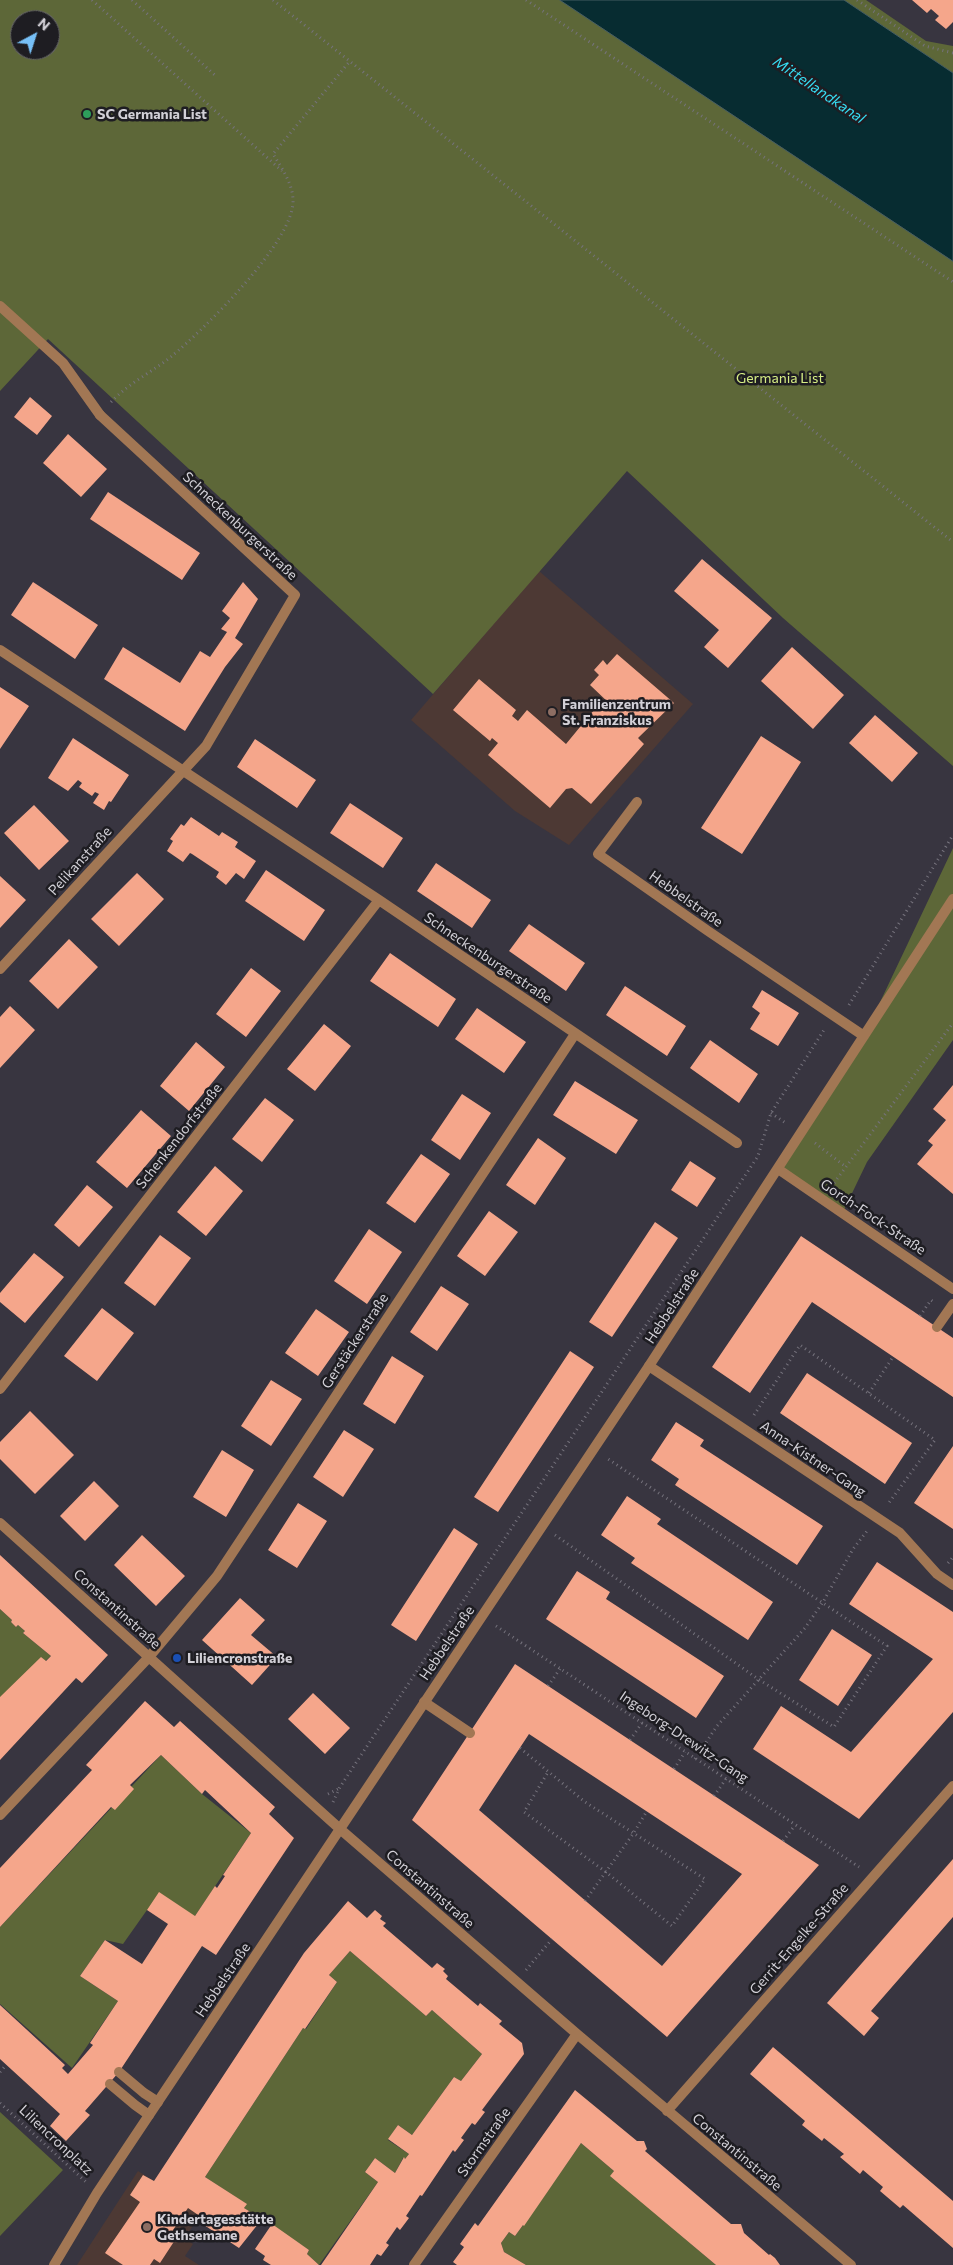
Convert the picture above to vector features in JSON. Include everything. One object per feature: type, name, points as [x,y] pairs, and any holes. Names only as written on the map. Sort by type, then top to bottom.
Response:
[{"type":"street","points":[[0,306],[63,363],[100,415]]},
{"type":"street","name":"Schneckenburgerstraße","points":[[100,415],[295,595],[206,746],[181,771]]},
{"type":"street","name":"Schneckenburgerstraße","points":[[0,650],[379,900],[737,1142]]},
{"type":"street","name":"Pelikanstraße","points":[[0,969],[181,771]]},
{"type":"street","name":"Hebbelstraße","points":[[637,802],[598,854],[864,1036]]},
{"type":"street","name":"Hebbelstraße","points":[[54,2265],[97,2193],[594,1450],[953,899]]},
{"type":"street","name":"Schenkendorfstraße","points":[[0,1389],[379,900]]},
{"type":"street","name":"Gerstäckerstraße","points":[[149,1657],[217,1576],[575,1034]]},
{"type":"street","name":"Gorch-Fock-Straße","points":[[778,1169],[953,1289]]},
{"type":"street","points":[[937,1327],[953,1304]]},
{"type":"street","name":"Anna-Kistner-Gang","points":[[649,1366],[900,1533],[937,1574],[953,1585]]},
{"type":"street","name":"Constantinstraße","points":[[0,1523],[340,1829],[667,2111],[851,2265]]},
{"type":"street","points":[[0,1815],[149,1657]]},
{"type":"street","points":[[424,1702],[470,1733]]},
{"type":"street","name":"Gerrit-Engelke-Straße","points":[[667,2111],[953,1786]]},
{"type":"street","name":"Stormstraße","points":[[414,2265],[577,2034]]},
{"type":"street","points":[[118,2072],[158,2102]]},
{"type":"street","points":[[110,2084],[135,2106],[149,2115]]},
{"type":"path","points":[[92,0],[286,175]]},
{"type":"path","points":[[132,0],[217,77]]},
{"type":"path","points":[[273,0],[953,542]]},
{"type":"path","points":[[526,0],[953,282]]},
{"type":"path","points":[[857,0],[925,46],[953,53]]},
{"type":"path","points":[[100,415],[122,390],[170,357],[213,319],[272,249],[292,215],[293,198],[286,175],[273,154],[350,61]]},
{"type":"path","points":[[340,1787],[758,1156],[771,1113],[824,1029],[840,1020],[953,835]]},
{"type":"path","points":[[822,1199],[953,1023]]},
{"type":"path","points":[[737,1142],[778,1169]]},
{"type":"path","points":[[695,1759],[717,1726],[805,1628],[823,1602],[853,1548],[935,1440],[800,1345],[745,1430]]},
{"type":"path","points":[[869,1393],[893,1357]]},
{"type":"path","points":[[542,1526],[758,1680],[834,1727],[887,1646],[594,1450]]},
{"type":"path","name":"Ingeborg-Drewitz-Gang","points":[[492,1624],[862,1870]]},
{"type":"path","points":[[548,1686],[560,1668]]},
{"type":"path","points":[[630,1740],[642,1723]]},
{"type":"path","points":[[520,1748],[585,1802],[705,1879],[672,1926],[606,1872],[524,1812],[548,1772]]},
{"type":"path","points":[[674,1769],[685,1752]]},
{"type":"path","points":[[714,1796],[726,1779]]},
{"type":"path","points":[[585,1901],[633,1834],[647,1811]]},
{"type":"path","points":[[784,1841],[795,1825]]},
{"type":"path","points":[[516,1982],[552,1939]]},
{"type":"path","points":[[0,2072],[6,2065]]},
{"type":"path","name":"Liliencronplatz","points":[[0,2103],[97,2193]]},
{"type":"shaded area","name":"Familienzentrum St. Franziskus","points":[[539,571],[693,704],[569,845],[515,811],[411,720]]},
{"type":"shaded area","name":"Kindertagesstätte Gethsemane","points":[[138,2171],[154,2181],[206,2205],[185,2238],[193,2244],[185,2256],[199,2265],[77,2265]]},
{"type":"green space","name":"Germania List","points":[[0,0],[560,0],[953,261],[953,766],[783,618],[627,471],[433,694],[48,339],[0,391]]},
{"type":"green space","points":[[844,0],[866,0],[926,41],[953,46],[953,73]]},
{"type":"green space","points":[[953,848],[953,1040],[867,1162],[843,1212],[778,1169],[864,1036]]},
{"type":"green space","points":[[0,1609],[12,1620],[11,1622],[16,1627],[18,1625],[25,1631],[23,1633],[51,1656],[0,1700]]},
{"type":"green space","points":[[161,1755],[202,1794],[251,1833],[195,1916],[147,1910],[123,1944],[105,1940],[80,1976],[118,2001],[72,2068],[0,2004],[0,1927]]},
{"type":"green space","points":[[350,1951],[426,2016],[432,2010],[482,2054],[461,2081],[454,2077],[412,2135],[398,2125],[388,2140],[409,2154],[405,2159],[403,2158],[395,2173],[375,2158],[365,2172],[378,2182],[319,2265],[307,2254],[309,2250],[244,2208],[246,2204],[205,2177],[303,2028],[306,2029],[337,1982],[329,1975]]},
{"type":"green space","points":[[0,2112],[63,2170],[0,2236]]},
{"type":"green space","points":[[581,2143],[614,2171],[611,2176],[716,2265],[526,2265],[504,2252],[501,2243],[509,2232],[515,2236],[524,2225]]},
{"type":"water","name":"Mittellandkanal","points":[[560,0],[844,0],[953,73],[953,261]]},
{"type":"building","points":[[912,0],[953,0],[953,22],[946,29],[935,20],[939,16],[931,9],[927,13]]},
{"type":"building","points":[[30,397],[52,416],[37,435],[14,417]]},
{"type":"building","points":[[68,434],[107,469],[81,497],[43,463]]},
{"type":"building","points":[[108,492],[200,553],[182,580],[90,519]]},
{"type":"building","points":[[702,559],[772,618],[728,668],[704,647],[719,630],[674,591]]},
{"type":"building","points":[[33,582],[98,625],[75,659],[11,615]]},
{"type":"building","points":[[243,582],[258,599],[235,638],[243,644],[225,667],[185,731],[104,679],[123,647],[180,683],[200,651],[210,657],[227,632],[221,629],[230,618],[222,611]]},
{"type":"building","points":[[792,647],[844,695],[813,729],[761,681]]},
{"type":"building","points":[[617,654],[674,703],[638,738],[644,744],[591,804],[572,788],[566,789],[550,808],[488,755],[498,743],[492,738],[490,741],[453,710],[479,679],[516,710],[512,716],[518,721],[527,710],[566,744],[599,705],[605,709],[610,704],[590,685],[599,675],[594,670],[603,660],[607,665]]},
{"type":"building","points":[[0,687],[29,706],[0,749]]},
{"type":"building","points":[[875,715],[918,753],[892,782],[849,743]]},
{"type":"building","points":[[761,736],[801,762],[742,854],[701,828]]},
{"type":"building","points":[[73,738],[129,775],[104,810],[93,803],[99,794],[95,792],[92,796],[79,787],[82,783],[78,780],[68,791],[48,778]]},
{"type":"building","points":[[255,739],[316,780],[297,808],[237,767]]},
{"type":"building","points":[[350,803],[403,838],[383,868],[330,833]]},
{"type":"building","points":[[34,805],[69,841],[39,870],[4,833]]},
{"type":"building","points":[[191,817],[219,836],[222,832],[238,842],[235,847],[256,861],[244,879],[236,873],[226,885],[216,877],[219,872],[192,854],[190,853],[183,862],[167,851],[173,841],[170,839],[181,824],[184,826]]},
{"type":"building","points":[[436,863],[491,900],[472,928],[417,891]]},
{"type":"building","points":[[266,870],[325,910],[304,941],[245,901]]},
{"type":"building","points":[[137,873],[164,899],[119,946],[91,919]]},
{"type":"building","points":[[0,876],[26,900],[0,928]]},
{"type":"building","points":[[529,924],[585,963],[566,991],[509,951]]},
{"type":"building","points":[[69,939],[98,967],[58,1009],[29,981]]},
{"type":"building","points":[[390,953],[456,999],[438,1027],[370,981]]},
{"type":"building","points":[[251,968],[281,991],[246,1037],[216,1014]]},
{"type":"building","points":[[625,986],[686,1026],[667,1056],[606,1015]]},
{"type":"building","points":[[762,990],[799,1013],[778,1046],[750,1029],[760,1013],[752,1007]]},
{"type":"building","points":[[10,1006],[35,1030],[0,1068],[0,1017]]},
{"type":"building","points":[[477,1008],[526,1042],[504,1073],[455,1039]]},
{"type":"building","points":[[324,1024],[351,1046],[315,1091],[287,1069]]},
{"type":"building","points":[[710,1040],[758,1074],[739,1103],[690,1068]]},
{"type":"building","points":[[196,1042],[225,1067],[189,1111],[160,1086]]},
{"type":"building","points":[[575,1081],[638,1120],[616,1154],[553,1115]]},
{"type":"building","points":[[953,1085],[953,1194],[917,1164],[933,1145],[928,1141],[946,1120],[933,1109]]},
{"type":"building","points":[[462,1094],[491,1113],[460,1160],[431,1140]]},
{"type":"building","points":[[265,1098],[294,1120],[262,1162],[232,1139]]},
{"type":"building","points":[[141,1110],[171,1136],[127,1188],[96,1162]]},
{"type":"building","points":[[538,1138],[566,1158],[535,1205],[506,1185]]},
{"type":"building","points":[[421,1154],[450,1174],[415,1223],[386,1203]]},
{"type":"building","points":[[690,1161],[716,1178],[697,1207],[671,1190]]},
{"type":"building","points":[[215,1166],[243,1191],[206,1236],[177,1212]]},
{"type":"building","points":[[87,1185],[113,1207],[79,1247],[54,1225]]},
{"type":"building","points":[[489,1211],[518,1232],[485,1276],[457,1256]]},
{"type":"building","points":[[655,1222],[678,1238],[612,1337],[589,1322]]},
{"type":"building","points":[[369,1229],[402,1252],[367,1304],[334,1281]]},
{"type":"building","points":[[160,1235],[191,1258],[155,1306],[124,1283]]},
{"type":"building","points":[[801,1236],[953,1338],[953,1397],[812,1302],[750,1393],[712,1367]]},
{"type":"building","points":[[34,1253],[64,1277],[25,1323],[0,1302],[0,1293]]},
{"type":"building","points":[[441,1286],[469,1304],[437,1351],[410,1332]]},
{"type":"building","points":[[102,1308],[134,1333],[97,1381],[64,1356]]},
{"type":"building","points":[[316,1309],[349,1332],[318,1376],[285,1353]]},
{"type":"building","points":[[570,1351],[594,1367],[498,1512],[474,1497]]},
{"type":"building","points":[[392,1356],[424,1376],[395,1424],[363,1404]]},
{"type":"building","points":[[807,1373],[912,1443],[885,1484],[780,1413]]},
{"type":"building","points":[[271,1380],[302,1399],[271,1446],[241,1426]]},
{"type":"building","points":[[30,1411],[74,1455],[35,1494],[0,1459],[0,1442]]},
{"type":"building","points":[[676,1422],[704,1440],[700,1446],[823,1526],[797,1565],[675,1485],[679,1479],[651,1460]]},
{"type":"building","points":[[344,1430],[374,1449],[343,1497],[313,1477]]},
{"type":"building","points":[[953,1446],[953,1529],[914,1503]]},
{"type":"building","points":[[222,1450],[254,1470],[226,1517],[193,1497]]},
{"type":"building","points":[[94,1481],[119,1506],[85,1541],[60,1516]]},
{"type":"building","points":[[627,1496],[661,1519],[657,1524],[773,1602],[748,1640],[631,1563],[635,1558],[601,1535]]},
{"type":"building","points":[[298,1503],[327,1521],[297,1568],[268,1550]]},
{"type":"building","points":[[454,1528],[478,1544],[416,1641],[391,1625]]},
{"type":"building","points":[[142,1535],[185,1576],[156,1606],[114,1565]]},
{"type":"building","points":[[0,1555],[108,1655],[82,1683],[76,1678],[0,1760],[0,1697],[41,1657],[46,1661],[51,1656],[23,1633],[25,1631],[18,1625],[16,1627],[11,1622],[12,1620],[0,1609]]},
{"type":"building","points":[[877,1562],[953,1612],[953,1712],[859,1819],[753,1749],[781,1706],[851,1752],[933,1659],[849,1604]]},
{"type":"building","points":[[577,1571],[610,1592],[606,1599],[724,1676],[696,1718],[546,1619]]},
{"type":"building","points":[[240,1598],[265,1620],[251,1635],[277,1657],[252,1685],[202,1640]]},
{"type":"building","points":[[832,1629],[872,1655],[838,1706],[799,1680]]},
{"type":"building","points":[[515,1664],[819,1865],[667,2037],[412,1820]],"holes":[[[529,1734],[742,1874],[662,1966],[479,1810]]]},
{"type":"building","points":[[313,1693],[350,1728],[325,1754],[288,1719]]},
{"type":"building","points":[[145,1701],[174,1727],[180,1721],[275,1807],[269,1814],[294,1838],[216,1955],[202,1946],[119,2072],[85,2111],[90,2115],[66,2141],[50,2126],[60,2114],[0,2059],[0,2005],[65,2065],[62,2068],[68,2074],[93,2045],[90,2043],[118,2001],[80,1976],[105,1940],[142,1964],[168,1924],[147,1910],[159,1892],[195,1916],[215,1886],[217,1888],[225,1876],[223,1875],[251,1833],[205,1790],[202,1794],[161,1755],[130,1785],[134,1789],[115,1810],[111,1807],[0,1927],[0,1868],[92,1770],[86,1765]]},
{"type":"building","points":[[953,1859],[953,1917],[871,2011],[879,2018],[864,2036],[827,2003]]},
{"type":"building","points":[[348,1901],[367,1918],[375,1910],[382,1916],[380,1919],[386,1923],[383,1926],[432,1968],[437,1963],[445,1969],[443,1971],[448,1976],[446,1979],[478,2006],[480,2003],[502,2021],[499,2024],[522,2043],[524,2054],[482,2110],[485,2112],[475,2125],[472,2123],[461,2138],[464,2140],[455,2152],[453,2150],[422,2196],[420,2195],[406,2216],[409,2218],[400,2230],[397,2227],[386,2243],[389,2245],[381,2256],[377,2254],[370,2265],[321,2265],[378,2182],[365,2172],[375,2158],[395,2173],[404,2157],[405,2159],[409,2154],[388,2139],[398,2125],[412,2135],[454,2077],[461,2081],[482,2054],[432,2010],[426,2016],[350,1951],[329,1975],[337,1982],[305,2029],[303,2028],[205,2177],[247,2204],[244,2208],[262,2219],[239,2248],[204,2225],[207,2221],[188,2208],[169,2236],[175,2240],[160,2263],[154,2259],[150,2265],[123,2265],[105,2253],[140,2202],[130,2195],[143,2175],[154,2181],[304,1953]]},
{"type":"building","points":[[773,2047],[953,2201],[953,2248],[903,2205],[900,2208],[880,2191],[883,2187],[863,2170],[860,2174],[840,2157],[844,2154],[824,2138],[822,2141],[802,2125],[805,2121],[750,2074]]},
{"type":"building","points":[[575,2090],[637,2141],[644,2141],[647,2149],[645,2151],[731,2224],[741,2224],[744,2233],[775,2258],[780,2265],[716,2265],[610,2176],[614,2171],[581,2143],[524,2226],[515,2236],[509,2232],[501,2243],[504,2252],[526,2265],[457,2265],[453,2262],[464,2247],[460,2244],[475,2223],[478,2226]]},
{"type":"building","points":[[272,2224],[309,2250],[307,2254],[319,2265],[271,2265],[263,2260],[265,2256],[255,2249]]},
{"type":"place","name":"SC Germania List","points":[[87,114]]},
{"type":"place","name":"Familienzentrum St. Franziskus","points":[[552,712]]},
{"type":"place","name":"Liliencronstraße","points":[[177,1658]]},
{"type":"place","name":"Kindertagesstätte Gethsemane","points":[[147,2227]]}]
